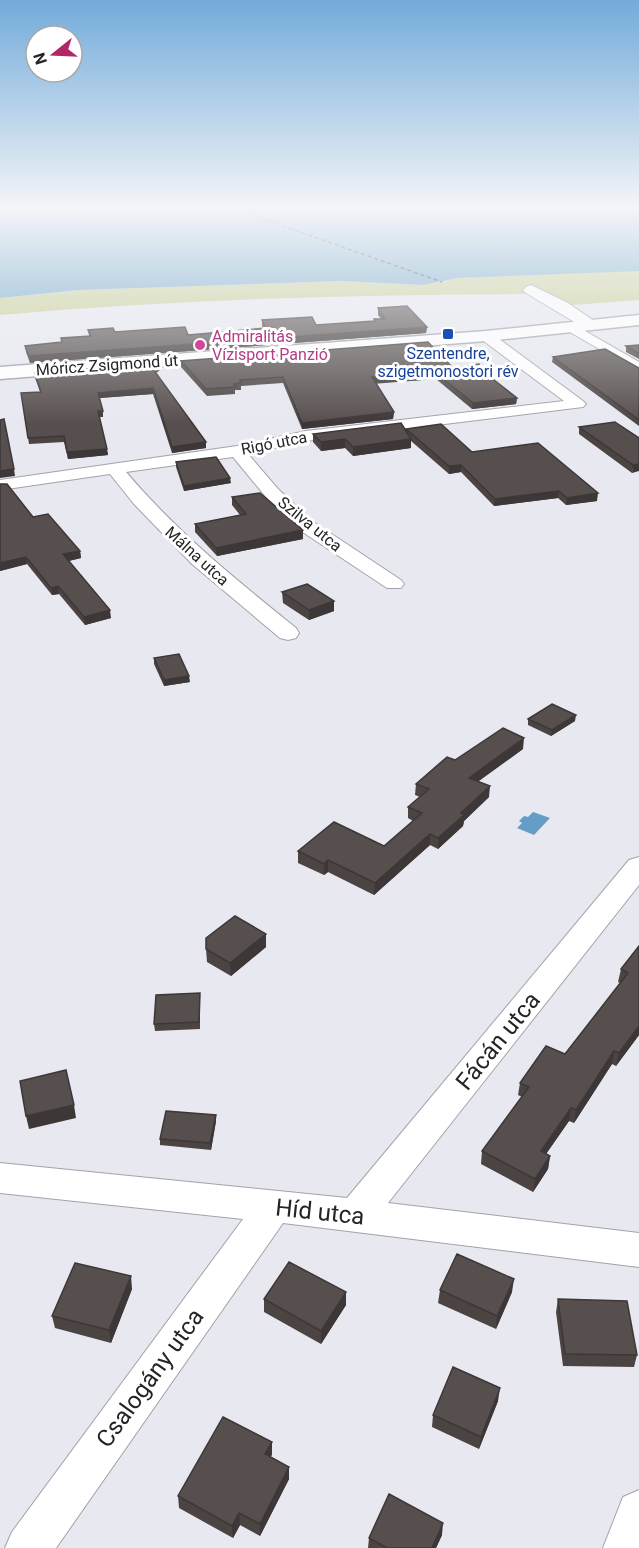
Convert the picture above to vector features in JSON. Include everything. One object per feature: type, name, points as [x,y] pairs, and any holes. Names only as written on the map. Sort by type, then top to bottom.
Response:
[{"type":"main road","name":"Móricz Zsigmond út","points":[[0,373],[486,336],[639,320]]},
{"type":"street","points":[[531,290],[617,338]]},
{"type":"street","points":[[573,328],[639,368]]},
{"type":"street","name":"Rigó utca","points":[[0,484],[115,470],[237,451],[306,436],[578,404],[486,336]]},
{"type":"street","name":"Szilva utca","points":[[237,451],[272,493],[305,525],[394,584]]},
{"type":"street","name":"Málna utca","points":[[115,470],[140,500],[199,560],[288,633]]},
{"type":"street","name":"Fácán utca","points":[[357,1215],[639,866]]},
{"type":"street","name":"Híd utca","points":[[0,1178],[357,1215],[639,1250]]},
{"type":"street","name":"Csalogány utca","points":[[28,1548],[273,1208]]},
{"type":"street","points":[[626,1548],[639,1513]]},
{"type":"green space","points":[[452,279],[639,279],[639,300],[548,307],[530,294],[397,295],[132,305],[0,315],[0,298],[79,290],[341,281],[423,285]]},
{"type":"water","points":[[0,279],[452,279],[423,285],[341,281],[79,290],[0,298]]},
{"type":"water","points":[[533,812],[550,818],[534,835],[517,828],[524,816],[528,817]]},
{"type":"building","points":[[407,306],[427,327],[29,356],[25,346],[62,342],[61,338],[91,336],[88,330],[113,328],[115,332],[185,327],[188,335],[266,328],[262,320],[312,317],[316,325],[375,321],[374,319],[385,319],[378,308]]},
{"type":"building","points":[[428,342],[453,368],[479,364],[480,369],[517,398],[473,403],[436,373],[372,377],[394,412],[302,423],[283,377],[240,380],[241,383],[234,384],[235,387],[206,389],[181,361]]},
{"type":"building","points":[[639,345],[639,354],[626,346]]},
{"type":"building","points":[[605,349],[639,368],[639,420],[553,357]]},
{"type":"building","points":[[161,363],[153,369],[206,442],[172,447],[153,388],[98,393],[103,411],[98,411],[107,449],[67,452],[64,436],[28,438],[21,393],[41,392],[35,373]]},
{"type":"building","points":[[4,419],[14,469],[0,471],[0,420]]},
{"type":"building","points":[[615,422],[639,438],[639,464],[633,465],[579,427]]},
{"type":"building","points":[[401,423],[411,439],[353,447],[345,439],[321,442],[313,434]]},
{"type":"building","points":[[441,424],[472,452],[538,443],[598,493],[567,498],[559,491],[495,499],[461,465],[449,466],[406,429]]},
{"type":"building","points":[[216,457],[230,478],[184,486],[176,462]]},
{"type":"building","points":[[0,484],[7,484],[33,517],[48,514],[80,551],[63,554],[110,610],[84,617],[58,586],[51,588],[26,557],[0,563]]},
{"type":"building","points":[[260,493],[303,530],[216,548],[195,524],[246,514],[232,497]]},
{"type":"building","points":[[307,584],[334,601],[309,610],[282,592]]},
{"type":"building","points":[[179,654],[189,676],[164,680],[154,658]]},
{"type":"building","points":[[552,704],[576,715],[552,730],[528,719]]},
{"type":"building","points":[[503,728],[524,738],[469,778],[490,786],[461,813],[464,815],[438,838],[430,834],[375,883],[328,860],[324,864],[298,851],[334,822],[384,846],[422,813],[408,807],[429,789],[416,784],[447,757],[455,760]]},
{"type":"building","points":[[235,916],[266,934],[230,963],[206,949],[206,938]]},
{"type":"building","points":[[639,946],[639,1026],[619,1053],[614,1051],[576,1110],[571,1108],[541,1151],[550,1156],[535,1179],[482,1151],[529,1087],[520,1083],[546,1046],[565,1054],[628,973],[621,969]]},
{"type":"building","points":[[200,993],[199,1022],[154,1024],[156,995]]},
{"type":"building","points":[[66,1070],[74,1105],[26,1116],[20,1081]]},
{"type":"building","points":[[166,1111],[216,1115],[210,1143],[160,1139]]},
{"type":"building","points":[[457,1254],[514,1279],[497,1316],[440,1290]]},
{"type":"building","points":[[289,1262],[346,1292],[321,1331],[264,1299]]},
{"type":"building","points":[[75,1263],[131,1276],[109,1330],[52,1316]]},
{"type":"building","points":[[558,1299],[627,1301],[637,1355],[565,1354]]},
{"type":"building","points":[[453,1367],[500,1388],[481,1437],[433,1415]]},
{"type":"building","points":[[223,1417],[272,1442],[265,1454],[289,1467],[260,1524],[239,1513],[232,1526],[178,1496]]},
{"type":"building","points":[[389,1494],[443,1523],[432,1548],[387,1548],[369,1538]]},
{"type":"ferry route","points":[[434,279],[442,282]]},
{"type":"place","name":"Szentendre, szigetmonostori rév","points":[[448,334]]},
{"type":"place","name":"Admiralitás Vízisport Panzió","points":[[200,345]]}]
